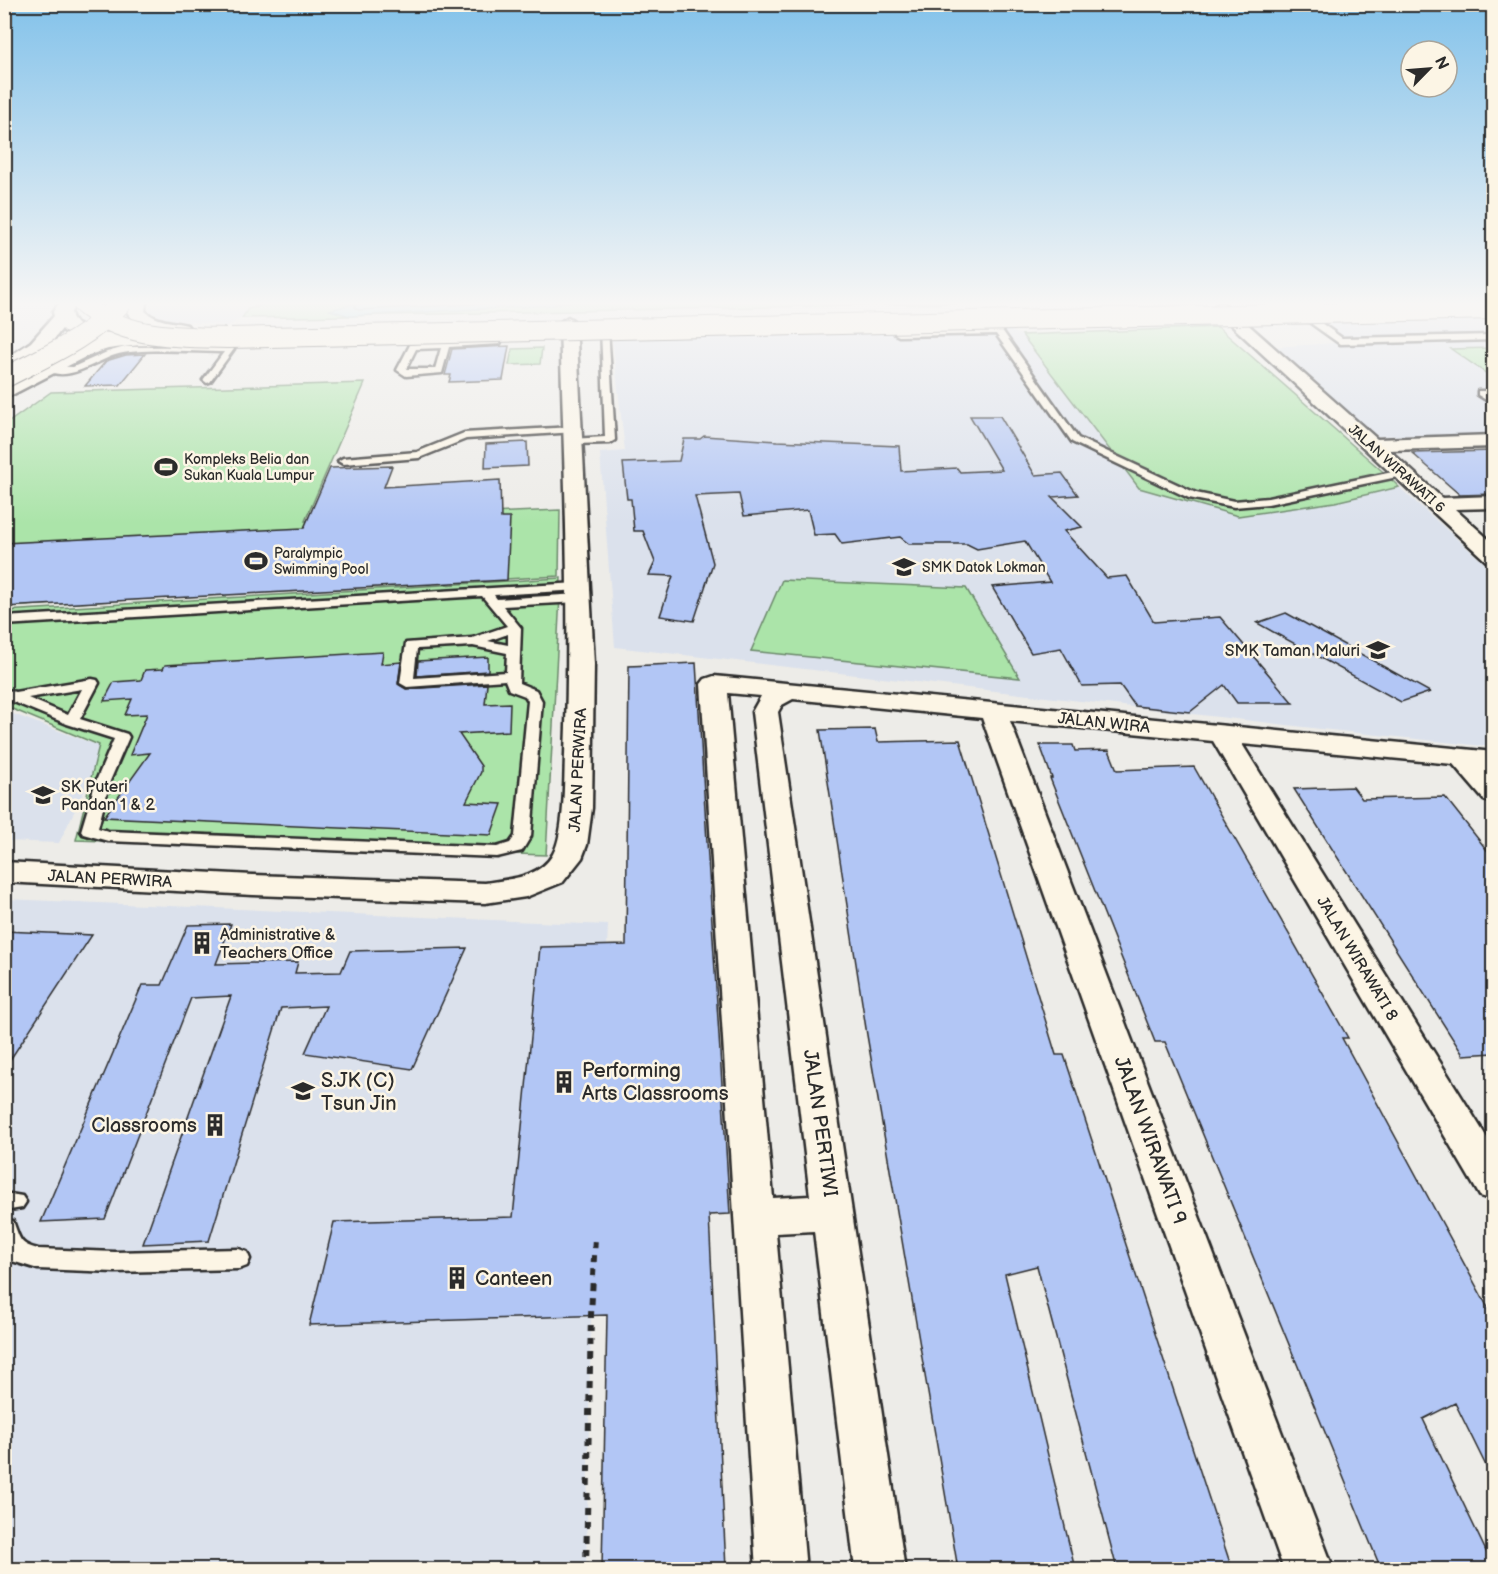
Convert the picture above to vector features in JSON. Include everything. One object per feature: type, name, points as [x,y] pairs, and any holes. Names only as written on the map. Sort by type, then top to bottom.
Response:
[{"type":"main road","points":[[4,393],[37,375]]},
{"type":"street","name":"JALAN PERWIRA","points":[[4,872],[253,885],[484,893],[511,890],[540,882],[552,875],[567,858],[572,845],[577,808],[581,664],[570,375]]},
{"type":"street","name":"JALAN WIRAWATI 6","points":[[1295,375],[1494,556]]},
{"type":"street","points":[[1372,445],[1494,441]]},
{"type":"street","points":[[1436,504],[1494,502]]},
{"type":"street","name":"JALAN WIRA","points":[[753,1217],[714,684],[1494,760]]},
{"type":"street","name":"JALAN PERTIWI","points":[[790,691],[771,700],[765,712],[880,1569]]},
{"type":"street","name":"JALAN WIRAWATI 9","points":[[993,711],[1309,1569]]},
{"type":"street","name":"JALAN WIRAWATI 8","points":[[1222,733],[1494,1184]]},
{"type":"street","points":[[1462,757],[1494,794]]},
{"type":"street","points":[[781,1569],[753,1217],[833,1212]]},
{"type":"lane","points":[[207,380],[210,375]]},
{"type":"lane","points":[[343,461],[419,455],[464,436],[573,436],[610,440],[607,375]]},
{"type":"lane","points":[[1032,375],[1075,440],[1193,496],[1234,504],[1268,501],[1402,473]]},
{"type":"lane","points":[[1481,393],[1494,402]]},
{"type":"lane","points":[[11,695],[72,721],[122,737],[103,781],[89,831],[108,836],[497,852],[516,847],[523,836],[535,701],[531,693],[514,687],[512,676],[515,628],[485,592]]},
{"type":"lane","points":[[4,621],[485,592],[578,599]]},
{"type":"lane","points":[[495,603],[578,599]]},
{"type":"lane","points":[[512,676],[407,683],[411,646],[473,642],[515,628]]},
{"type":"lane","points":[[473,642],[513,650]]},
{"type":"lane","points":[[11,695],[92,683],[72,721]]},
{"type":"lane","points":[[4,1228],[8,1241],[28,1258],[115,1262],[239,1259]]},
{"type":"path","points":[[586,1569],[591,1315],[595,1237]]},
{"type":"shaded area","points":[[616,375],[1053,375],[1140,488],[1238,516],[1335,502],[1399,487],[1493,571],[1493,747],[615,647],[600,453],[625,451]]},
{"type":"shaded area","points":[[1307,375],[1493,375],[1493,434],[1377,436]]},
{"type":"shaded area","name":"SK Puteri Pandan 1 & 2","points":[[5,711],[105,748],[59,843],[5,841]]},
{"type":"shaded area","points":[[5,899],[608,925],[591,1315],[586,1569],[5,1570]]},
{"type":"green space","points":[[1053,375],[1273,375],[1399,487],[1335,502],[1238,516],[1139,488]]},
{"type":"green space","name":"Kompleks Belia dan Sukan Kuala Lumpur","points":[[365,383],[305,521],[560,510],[559,576],[5,607],[5,425],[51,392]]},
{"type":"green space","points":[[561,578],[546,855],[76,840],[99,745],[5,706],[5,611]]},
{"type":"green space","points":[[782,580],[966,588],[1020,678],[751,651]]},
{"type":"building","points":[[94,375],[128,375],[120,385],[85,386]]},
{"type":"building","points":[[451,375],[504,375],[503,380],[449,382]]},
{"type":"building","points":[[970,416],[1000,416],[1035,475],[1062,473],[1078,495],[1052,497],[1082,527],[1064,531],[1107,578],[1127,576],[1154,622],[1220,617],[1293,703],[1237,703],[1224,685],[1190,712],[1135,706],[1120,685],[1082,686],[1061,648],[1031,653],[992,587],[1050,582],[1025,541],[977,549],[967,544],[909,544],[900,537],[842,544],[835,534],[814,535],[808,510],[744,516],[739,494],[695,496],[713,563],[694,621],[660,616],[673,576],[649,575],[655,562],[643,531],[634,531],[631,499],[627,499],[623,463],[679,461],[684,439],[700,439],[704,436],[899,446],[901,471],[957,468],[960,472],[1002,470]]},
{"type":"building","points":[[527,442],[528,466],[485,468],[486,444]]},
{"type":"building","points":[[1494,451],[1494,494],[1460,495],[1412,453]]},
{"type":"building","name":"Paralympic Swimming Pool","points":[[392,466],[384,487],[500,480],[501,518],[510,518],[507,580],[4,607],[4,543],[304,528],[330,468]]},
{"type":"building","points":[[1286,613],[1430,692],[1401,702],[1257,623]]},
{"type":"building","points":[[383,652],[381,664],[401,662],[398,684],[406,689],[487,684],[485,704],[510,703],[509,731],[459,734],[481,766],[481,772],[466,802],[502,804],[491,835],[104,817],[150,753],[130,755],[147,714],[125,715],[132,699],[104,701],[114,682],[141,680],[145,670],[163,669],[165,665]]},
{"type":"building","points":[[488,657],[488,671],[417,676],[418,661]]},
{"type":"building","points":[[696,663],[730,1214],[709,1215],[726,1569],[602,1569],[607,1315],[309,1325],[334,1222],[513,1217],[540,947],[626,945],[629,666]]},
{"type":"building","points":[[875,729],[878,742],[960,740],[1056,1055],[1064,1055],[1232,1569],[1117,1569],[1037,1266],[1005,1274],[1075,1569],[958,1569],[867,1035],[820,730]]},
{"type":"building","points":[[1040,745],[1073,745],[1075,751],[1109,750],[1117,770],[1194,767],[1348,1038],[1342,1038],[1494,1319],[1494,1482],[1455,1403],[1423,1419],[1494,1568],[1381,1569],[1165,1042],[1155,1042],[1050,778],[1052,778]]},
{"type":"building","points":[[1353,787],[1362,799],[1445,797],[1494,859],[1494,1053],[1463,1055],[1294,789]]},
{"type":"building","points":[[231,924],[216,964],[298,962],[295,973],[341,972],[350,951],[467,948],[412,1069],[305,1053],[326,1006],[281,1008],[209,1241],[143,1244],[231,996],[191,998],[105,1219],[41,1222],[142,985],[162,985],[188,925]]},
{"type":"building","points":[[4,931],[92,935],[4,1069]]},
{"type":"place","name":"Kompleks Belia dan Sukan Kuala Lumpur","points":[[166,467]]},
{"type":"place","name":"Paralympic Swimming Pool","points":[[256,561]]},
{"type":"place","name":"SMK Datok Lokman","points":[[904,567]]},
{"type":"place","name":"SMK Taman Maluri","points":[[1378,650]]},
{"type":"place","name":"SK Puteri Pandan 1 & 2","points":[[43,795]]},
{"type":"place","name":"Administrative & Teachers Office","points":[[202,943]]},
{"type":"place","name":"Performing Arts Classrooms","points":[[564,1082]]},
{"type":"place","name":"S.JK (C) Tsun Jin","points":[[303,1091]]},
{"type":"place","name":"Classrooms","points":[[215,1125]]},
{"type":"place","name":"Canteen","points":[[457,1278]]}]
